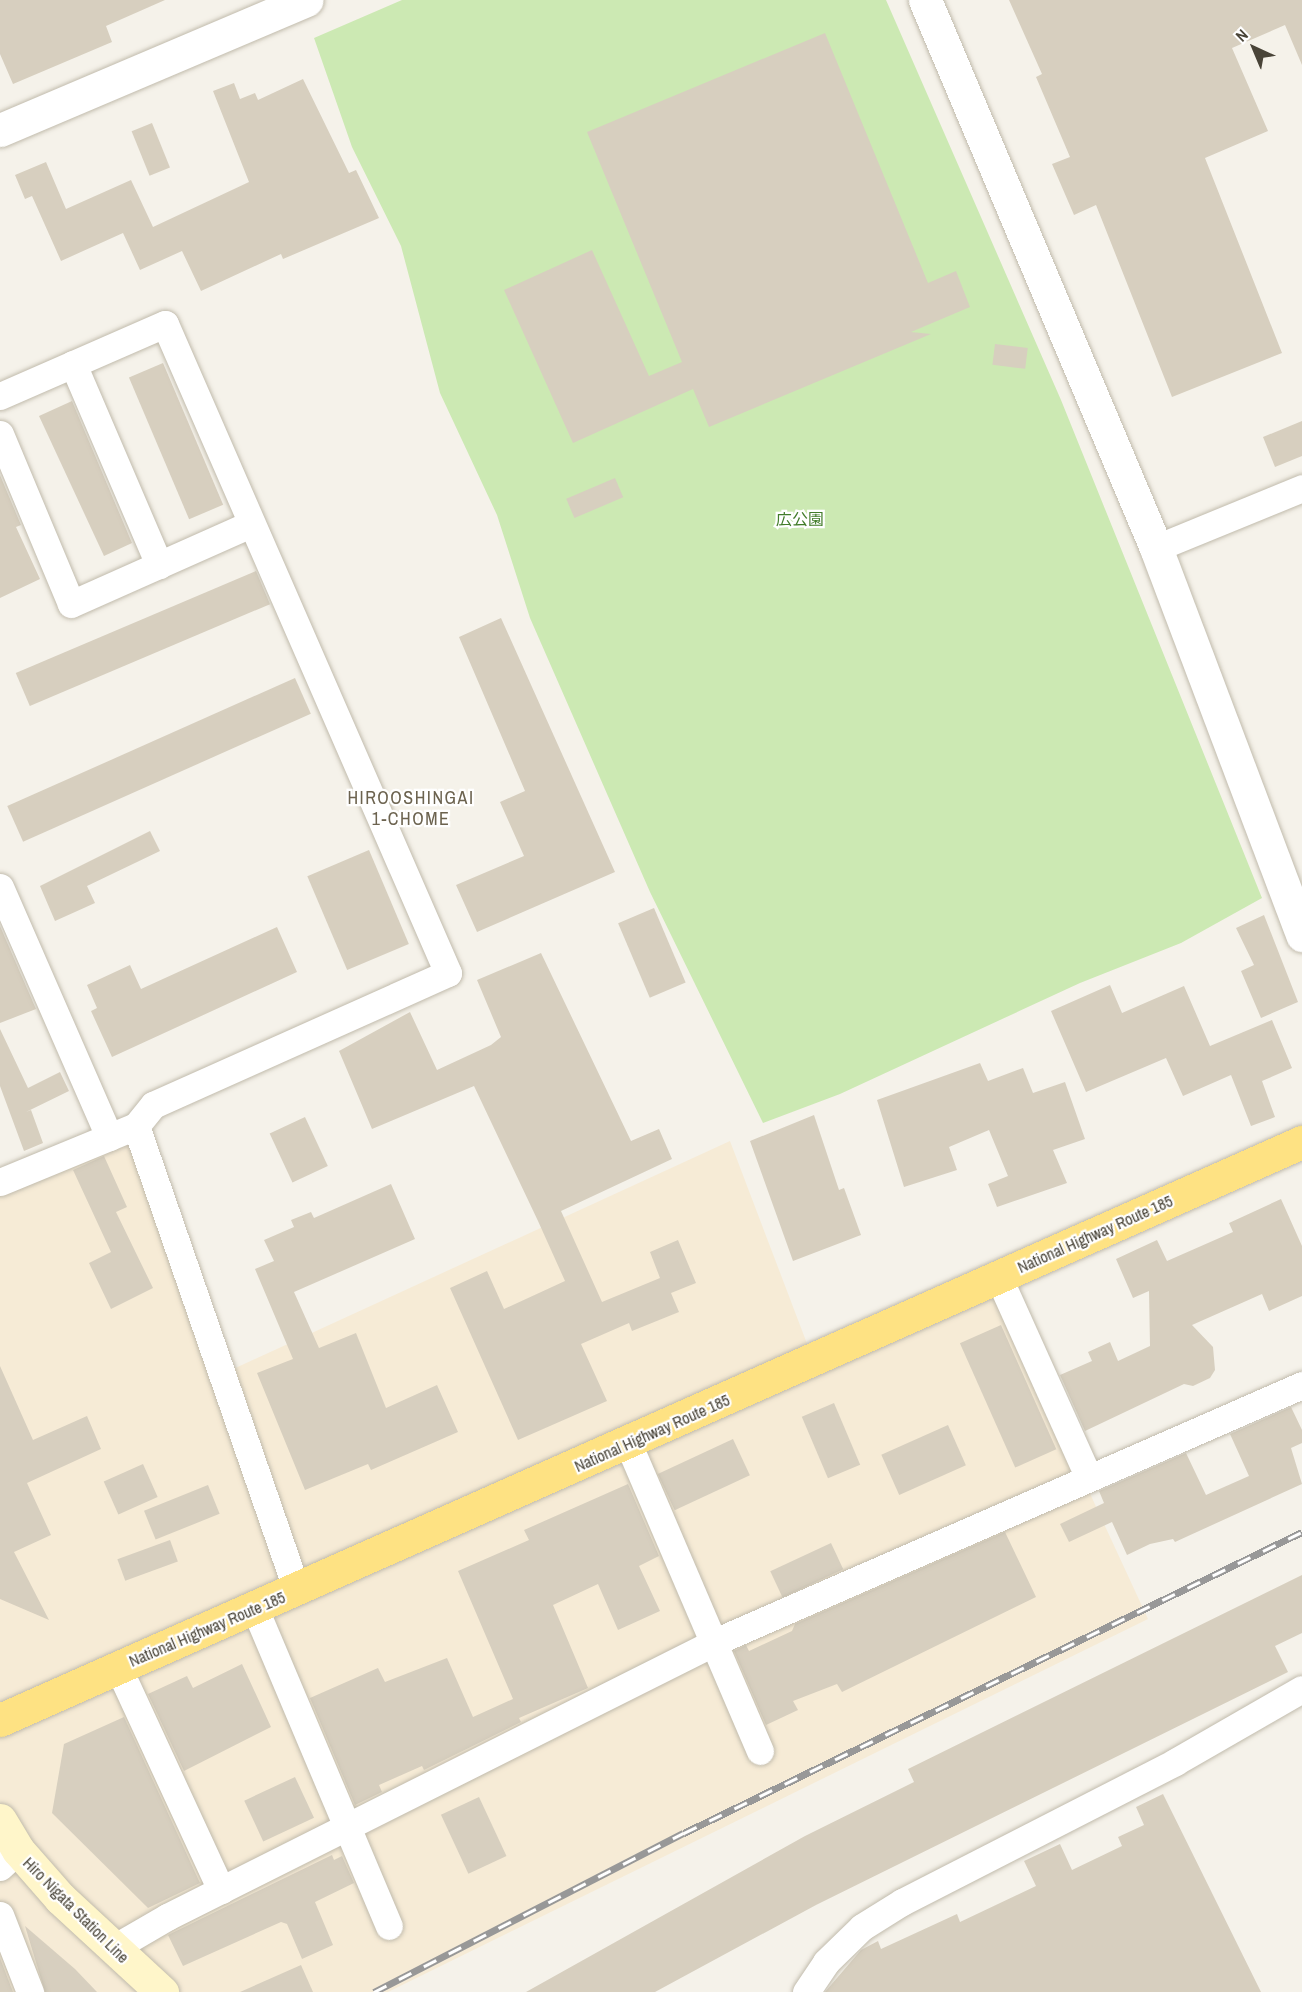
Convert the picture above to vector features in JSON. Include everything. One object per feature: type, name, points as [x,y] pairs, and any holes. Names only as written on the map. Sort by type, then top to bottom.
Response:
[{"type":"highway","name":"National Highway Route 185","points":[[0,1720],[118,1666],[297,1591],[1302,1142]]},
{"type":"main road","name":"Hiro Nigata Station Line","points":[[0,1820],[9,1858],[162,1992]]},
{"type":"street","points":[[925,0],[1156,548],[1302,935]]},
{"type":"street","points":[[0,130],[288,4]]},
{"type":"street","points":[[0,396],[165,324],[448,973],[153,1105],[136,1126],[0,1182]]},
{"type":"street","points":[[72,364],[159,565]]},
{"type":"street","points":[[0,434],[71,604],[251,524]]},
{"type":"street","points":[[1156,548],[1302,488]]},
{"type":"street","points":[[0,888],[110,1137]]},
{"type":"street","points":[[136,1126],[297,1591]]},
{"type":"street","points":[[999,1278],[1089,1478]]},
{"type":"street","points":[[112,1949],[221,1890],[714,1643],[1302,1385]]},
{"type":"street","points":[[628,1443],[760,1751]]},
{"type":"street","points":[[255,1609],[389,1926]]},
{"type":"street","points":[[118,1666],[221,1890]]},
{"type":"street","points":[[806,1992],[826,1962],[862,1927],[902,1902],[1175,1762],[1302,1689]]},
{"type":"street","points":[[0,1915],[30,1992]]},
{"type":"shaded area","points":[[131,1133],[218,1376],[730,1141],[814,1362],[993,1284],[1148,1619],[388,1992],[0,1992],[0,1185]]},
{"type":"green space","name":"広公園","points":[[402,0],[886,0],[1061,400],[1262,898],[1181,943],[1080,983],[840,1094],[763,1123],[650,892],[530,618],[497,515],[440,393],[401,246],[352,147],[314,38]]},
{"type":"building","points":[[0,0],[165,0],[106,26],[112,42],[13,84],[0,54]]},
{"type":"building","points":[[1009,0],[1302,0],[1302,65],[1285,25],[1232,48],[1268,131],[1205,158],[1282,353],[1172,397],[1096,205],[1074,215],[1052,164],[1070,157],[1036,77],[1042,74]]},
{"type":"building","points":[[825,33],[928,283],[956,271],[970,307],[911,332],[931,334],[709,427],[693,389],[573,443],[504,290],[592,250],[649,376],[682,362],[587,132]]},
{"type":"building","points":[[303,79],[349,173],[356,170],[379,218],[283,259],[281,254],[201,291],[182,251],[140,270],[123,233],[61,261],[32,196],[25,199],[15,175],[46,162],[66,209],[131,180],[153,227],[249,182],[213,91],[234,83],[240,99],[255,93],[258,100]]},
{"type":"building","points":[[152,123],[170,168],[150,176],[132,131]]},
{"type":"building","points":[[995,344],[1028,348],[1025,369],[992,365]]},
{"type":"building","points":[[163,363],[223,505],[189,519],[129,377]]},
{"type":"building","points":[[72,401],[132,543],[104,556],[39,416]]},
{"type":"building","points":[[1302,421],[1302,456],[1275,467],[1263,437]]},
{"type":"building","points":[[0,475],[21,525],[16,527],[40,579],[0,598]]},
{"type":"building","points":[[615,478],[623,497],[574,518],[566,499]]},
{"type":"building","points":[[256,571],[270,604],[30,706],[16,673]]},
{"type":"building","points":[[501,618],[615,872],[477,932],[456,885],[524,856],[500,802],[525,791],[459,637]]},
{"type":"building","points":[[295,678],[311,714],[23,842],[7,806]]},
{"type":"building","points":[[150,831],[160,851],[87,886],[95,903],[55,921],[40,886]]},
{"type":"building","points":[[369,850],[409,944],[347,970],[307,876]]},
{"type":"building","points":[[654,908],[686,983],[650,998],[618,923]]},
{"type":"building","points":[[1264,915],[1298,1002],[1261,1018],[1241,971],[1254,965],[1236,928]]},
{"type":"building","points":[[0,926],[36,1009],[0,1023]]},
{"type":"building","points":[[277,927],[297,972],[112,1057],[91,1011],[97,1008],[87,985],[130,965],[141,989]]},
{"type":"building","points":[[541,953],[631,1141],[659,1129],[672,1159],[561,1211],[602,1302],[660,1278],[650,1252],[678,1240],[696,1283],[671,1293],[679,1312],[632,1331],[629,1323],[581,1344],[607,1401],[518,1440],[450,1288],[487,1271],[504,1309],[565,1281],[538,1221],[474,1086],[372,1129],[339,1051],[410,1012],[437,1070],[491,1045],[501,1037],[477,980]]},
{"type":"building","points":[[1110,985],[1122,1013],[1184,986],[1210,1046],[1272,1020],[1292,1068],[1262,1081],[1275,1117],[1251,1126],[1231,1075],[1183,1096],[1166,1058],[1086,1092],[1051,1011]]},
{"type":"building","points":[[0,1029],[28,1088],[60,1072],[69,1091],[26,1112],[31,1110],[43,1143],[24,1151],[0,1086]]},
{"type":"building","points":[[980,1063],[988,1081],[1023,1068],[1033,1093],[1065,1082],[1085,1139],[1053,1150],[1067,1183],[997,1207],[988,1184],[1008,1176],[989,1130],[949,1147],[957,1170],[904,1187],[877,1100]]},
{"type":"building","points":[[814,1115],[839,1190],[844,1188],[861,1235],[793,1261],[750,1141]]},
{"type":"building","points":[[305,1117],[328,1166],[292,1182],[270,1133]]},
{"type":"building","points":[[104,1156],[127,1207],[116,1212],[153,1288],[111,1309],[89,1263],[111,1252],[73,1170]]},
{"type":"building","points":[[391,1184],[415,1239],[294,1292],[319,1348],[356,1333],[386,1408],[437,1385],[458,1432],[371,1470],[368,1464],[305,1490],[257,1373],[293,1359],[255,1269],[274,1261],[264,1240],[294,1227],[291,1220],[311,1212],[314,1218]]},
{"type":"building","points":[[1281,1199],[1302,1246],[1302,1296],[1269,1311],[1262,1294],[1192,1325],[1213,1347],[1215,1370],[1210,1378],[1193,1386],[1184,1384],[1085,1431],[1060,1375],[1092,1361],[1088,1352],[1110,1342],[1118,1361],[1150,1346],[1149,1291],[1133,1298],[1116,1259],[1157,1240],[1167,1261],[1233,1232],[1229,1223]]},
{"type":"building","points":[[1001,1325],[1056,1449],[1015,1468],[960,1343]]},
{"type":"building","points":[[0,1366],[33,1440],[87,1416],[101,1449],[27,1483],[51,1535],[14,1552],[49,1620],[0,1599]]},
{"type":"building","points":[[834,1403],[860,1465],[828,1478],[802,1417]]},
{"type":"building","points":[[1291,1407],[1302,1430],[1302,1443],[1291,1448],[1302,1484],[1175,1542],[1173,1539],[1150,1544],[1127,1555],[1112,1522],[1069,1542],[1060,1524],[1104,1503],[1099,1491],[1186,1453],[1206,1495],[1249,1476],[1230,1434]]},
{"type":"building","points":[[948,1425],[966,1465],[899,1495],[881,1455]]},
{"type":"building","points":[[733,1439],[750,1475],[675,1510],[658,1474]]},
{"type":"building","points":[[143,1464],[158,1497],[118,1514],[104,1481]]},
{"type":"building","points":[[628,1484],[659,1556],[639,1566],[660,1611],[618,1630],[598,1584],[553,1605],[588,1688],[519,1718],[521,1722],[424,1770],[422,1766],[379,1785],[382,1792],[355,1805],[310,1698],[378,1668],[385,1682],[447,1658],[473,1717],[513,1699],[458,1571],[529,1540],[524,1530]]},
{"type":"building","points":[[208,1485],[220,1514],[156,1540],[144,1511]]},
{"type":"building","points":[[1005,1532],[1036,1597],[842,1692],[837,1684],[793,1701],[798,1710],[766,1725],[734,1651],[746,1645],[749,1651],[792,1631],[795,1624]]},
{"type":"building","points":[[170,1540],[178,1562],[125,1581],[117,1559]]},
{"type":"building","points":[[831,1543],[843,1569],[783,1598],[770,1571]]},
{"type":"building","points":[[1302,1575],[1302,1633],[1275,1646],[1288,1672],[816,1905],[655,1992],[526,1992],[805,1836],[914,1782],[908,1769]]},
{"type":"building","points":[[242,1664],[271,1727],[184,1771],[148,1694],[187,1676],[193,1688]]},
{"type":"building","points":[[124,1717],[200,1883],[148,1908],[52,1813],[64,1744]]},
{"type":"building","points":[[295,1777],[314,1818],[263,1841],[244,1801]]},
{"type":"building","points":[[1163,1794],[1261,1992],[825,1992],[861,1950],[878,1941],[881,1949],[957,1914],[960,1922],[1036,1886],[1024,1861],[1060,1844],[1072,1870],[1122,1846],[1118,1837],[1144,1825],[1136,1807]]},
{"type":"building","points":[[479,1797],[506,1856],[468,1874],[441,1815]]},
{"type":"building","points":[[332,1855],[334,1860],[342,1856],[354,1883],[315,1902],[333,1945],[302,1959],[287,1924],[281,1922],[183,1966],[168,1935]]},
{"type":"building","points":[[25,1926],[75,1969],[97,1992],[45,1992]]},
{"type":"building","points":[[0,1958],[13,1992],[0,1992]]},
{"type":"building","points":[[301,1965],[313,1992],[240,1992]]},
{"type":"railway","points":[[374,1992],[684,1833],[1302,1532]]},
{"type":"district","name":"HIROOSHINGAI 1-CHOME","points":[[411,809]]}]
